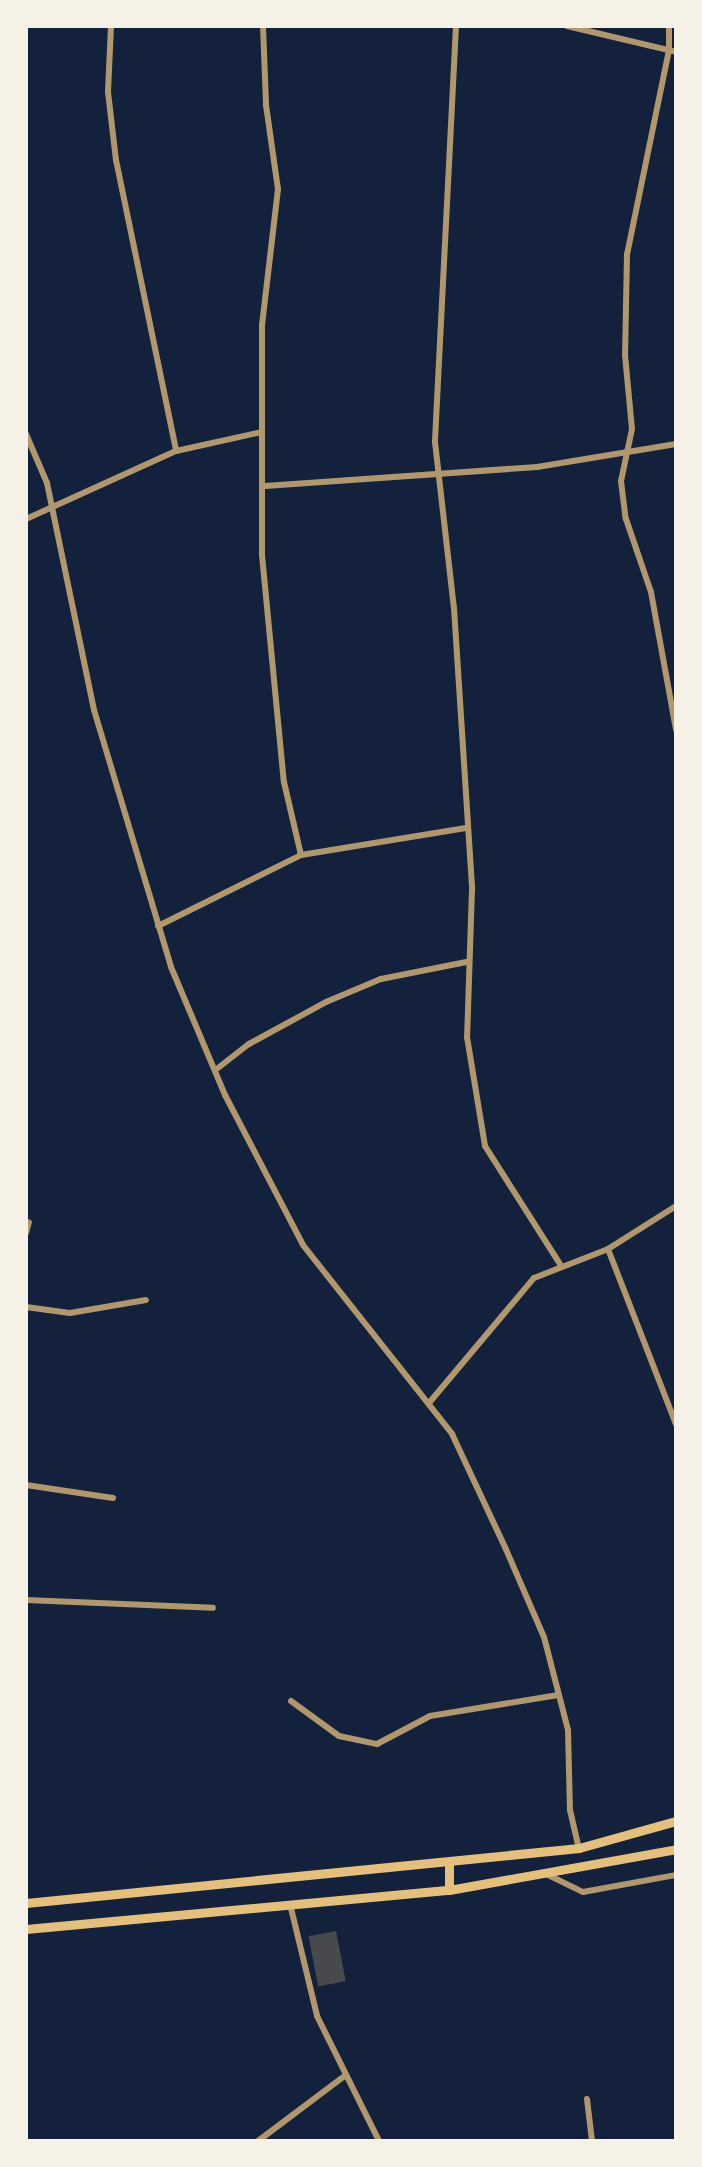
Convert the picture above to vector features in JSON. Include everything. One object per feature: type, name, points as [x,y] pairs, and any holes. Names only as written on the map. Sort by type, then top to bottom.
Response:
[{"type":"main road","points":[[26,1903],[579,1848],[676,1821]]},
{"type":"main road","points":[[26,1929],[449,1890],[676,1849]]},
{"type":"main road","points":[[449,1862],[449,1890]]},
{"type":"street","points":[[111,26],[108,92],[116,160],[176,451]]},
{"type":"street","points":[[263,26],[266,105],[278,189],[262,325],[265,486],[262,555],[282,767],[301,855]]},
{"type":"street","points":[[456,26],[435,442],[441,476],[472,889],[466,962],[469,1051],[485,1146],[560,1264]]},
{"type":"street","points":[[567,26],[673,51]]},
{"type":"street","points":[[669,26],[673,51],[627,254],[625,355],[632,429],[621,481],[626,519],[651,592],[676,730]]},
{"type":"street","points":[[26,519],[176,451],[262,432]]},
{"type":"street","points":[[26,434],[47,483],[94,710],[158,926],[197,1030],[218,1068],[225,1095],[303,1245],[452,1434],[505,1547],[544,1637],[568,1730],[570,1810],[579,1848]]},
{"type":"street","points":[[265,486],[441,476],[676,444]]},
{"type":"street","points":[[158,926],[301,855],[466,828]]},
{"type":"street","points":[[218,1068],[249,1044],[326,1002],[381,979],[466,962]]},
{"type":"street","points":[[429,1403],[534,1278],[560,1264],[608,1249],[676,1206]]},
{"type":"street","points":[[26,1233],[29,1222]]},
{"type":"street","points":[[608,1249],[676,1424]]},
{"type":"street","points":[[26,1307],[70,1313],[146,1300]]},
{"type":"street","points":[[26,1485],[113,1498]]},
{"type":"street","points":[[26,1600],[213,1608]]},
{"type":"street","points":[[291,1701],[339,1736],[377,1744],[430,1716],[558,1695]]},
{"type":"street","points":[[544,1873],[583,1892],[676,1875]]},
{"type":"street","points":[[290,1904],[317,2016],[379,2141]]},
{"type":"street","points":[[258,2141],[346,2075]]},
{"type":"street","points":[[587,2099],[592,2141]]},
{"type":"building","points":[[336,1931],[346,1981],[318,1986],[309,1936]]}]
